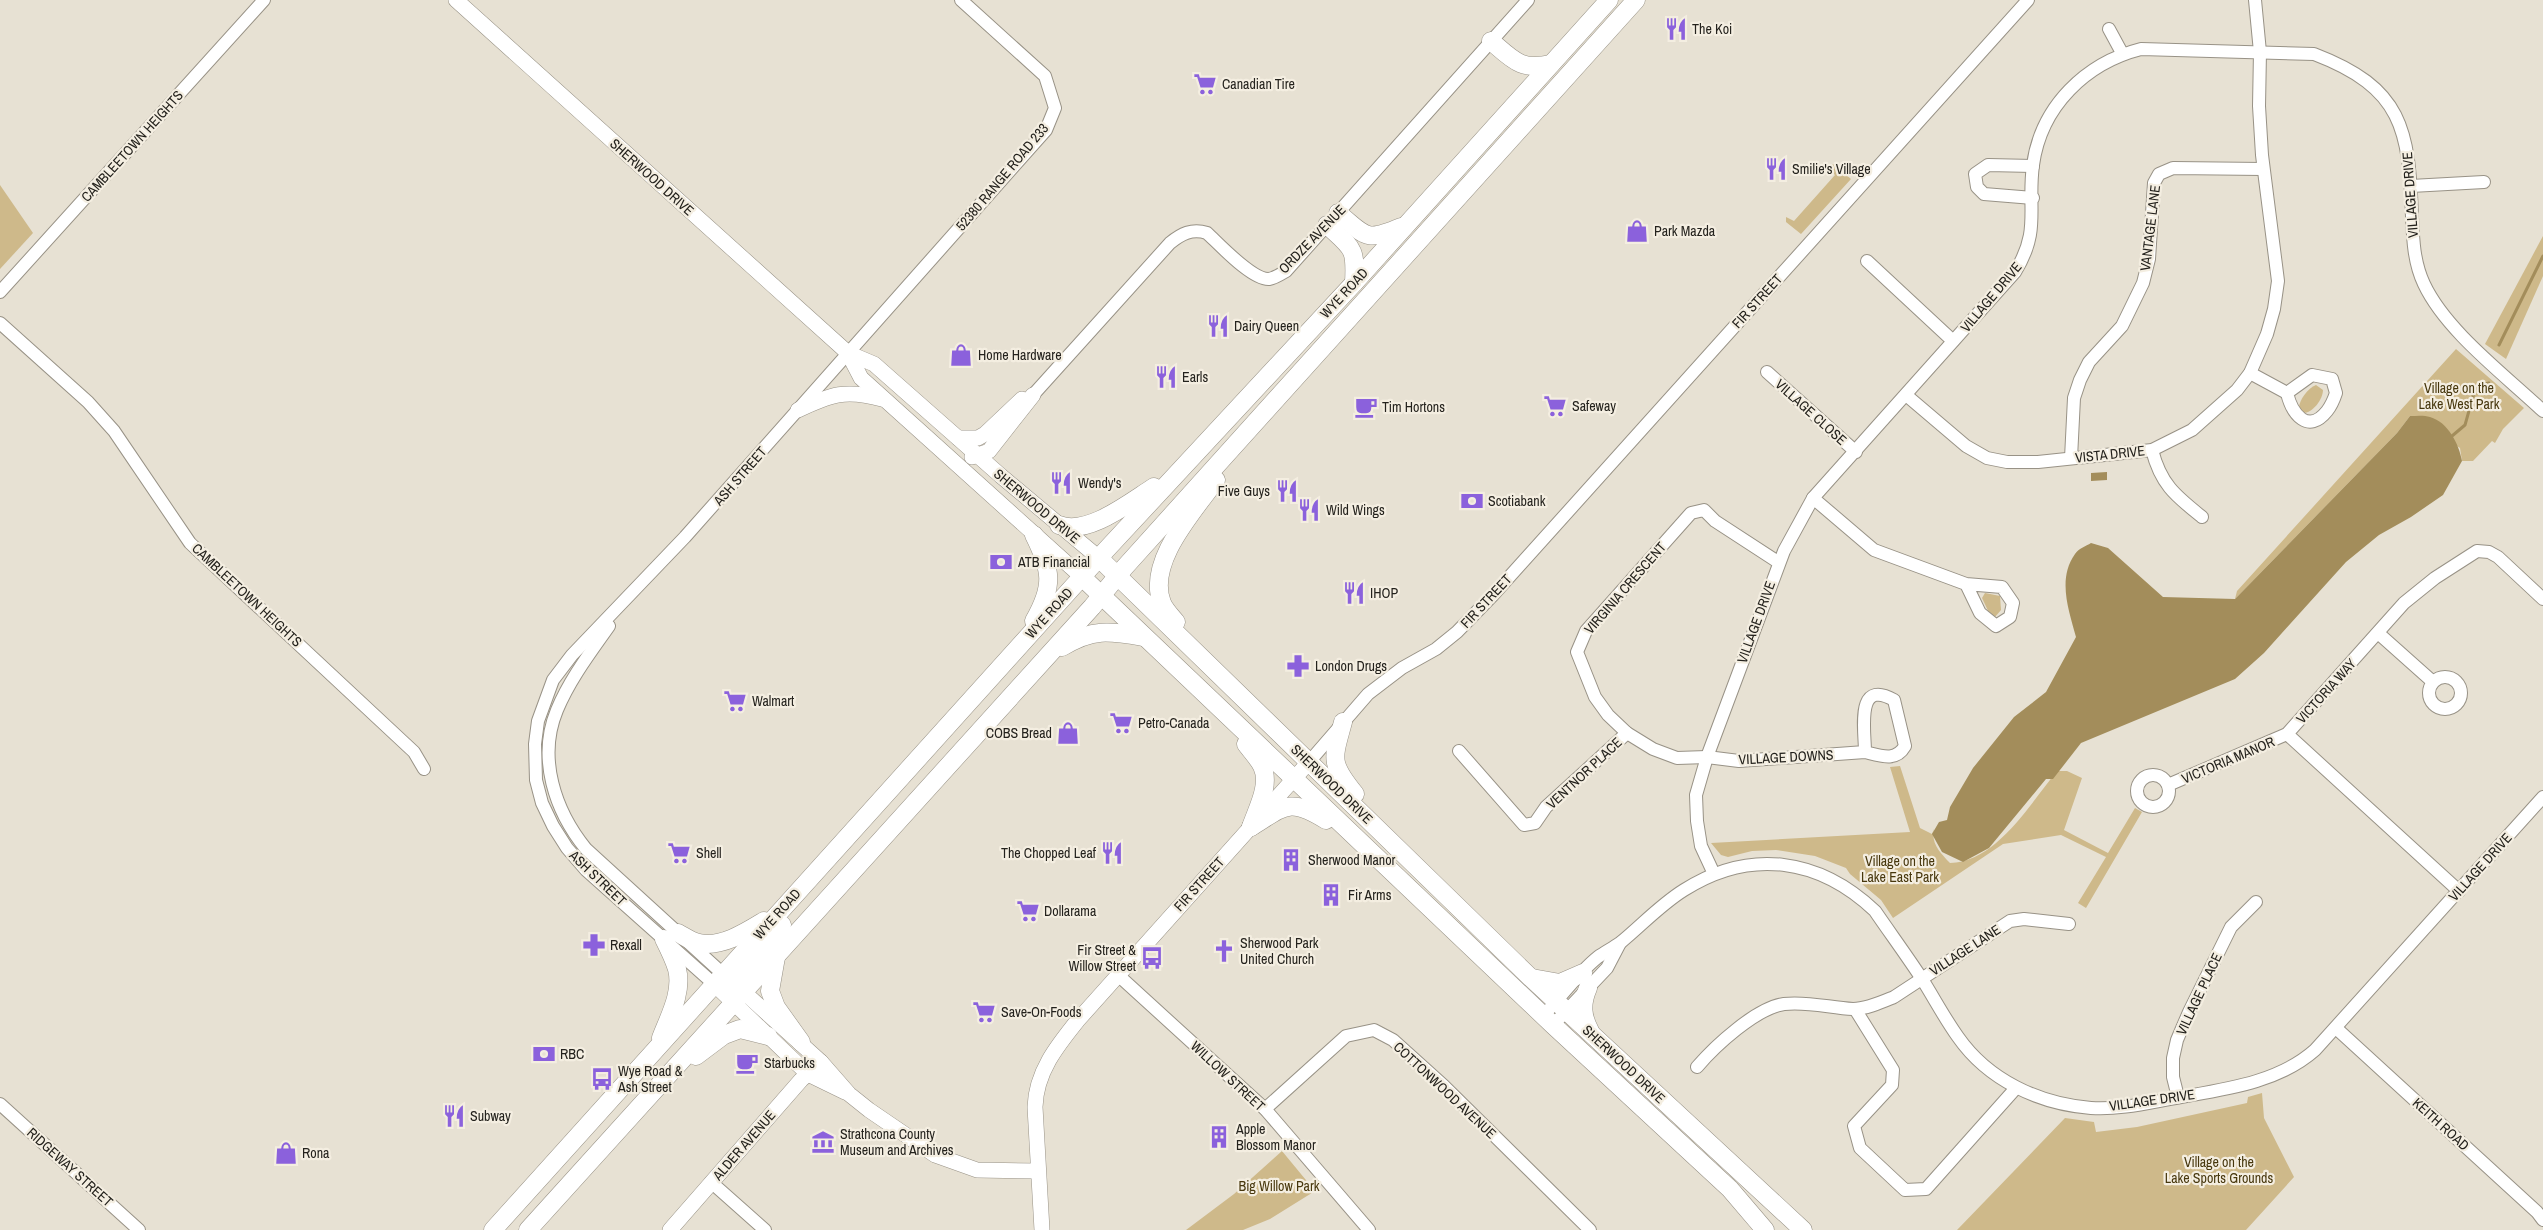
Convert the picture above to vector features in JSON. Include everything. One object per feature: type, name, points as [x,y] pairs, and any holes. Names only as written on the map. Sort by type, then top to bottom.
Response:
[{"type":"main road","name":"WYE ROAD","points":[[528,1230],[666,1078],[730,988],[778,914],[834,850],[1176,473],[1354,283],[1609,0]]},
{"type":"main road","name":"WYE ROAD","points":[[493,1230],[658,1048],[730,988],[777,953],[1101,597],[1117,576],[1636,0]]},
{"type":"main road","points":[[1491,41],[1521,65],[1536,67],[1551,64]]},
{"type":"main road","points":[[1333,219],[1369,237],[1382,235],[1406,225]]},
{"type":"main road","points":[[1333,219],[1354,253],[1354,283]]},
{"type":"main road","points":[[1232,689],[1212,661],[1164,608],[1158,587],[1159,577],[1172,541],[1266,410]]},
{"type":"main road","points":[[1059,525],[1070,529],[1104,518],[1176,473]]},
{"type":"main road","points":[[1022,643],[1041,609],[1050,575],[1045,556],[1034,535]]},
{"type":"main road","name":"SHERWOOD DRIVE","points":[[1099,558],[1531,978],[1803,1230]]},
{"type":"main road","name":"SHERWOOD DRIVE","points":[[1082,578],[1548,1021],[1730,1189],[1765,1230]]},
{"type":"main road","points":[[1050,653],[1078,637],[1094,632],[1110,631],[1144,636]]},
{"type":"main road","points":[[1226,715],[1265,772],[1264,790],[1251,827]]},
{"type":"main road","points":[[1343,722],[1335,749],[1335,764],[1350,788],[1396,845]]},
{"type":"main road","points":[[1251,827],[1286,807],[1294,805],[1305,808],[1358,841]]},
{"type":"main road","points":[[730,988],[832,866],[834,850]]},
{"type":"main road","points":[[658,1048],[676,998],[679,981],[671,936],[698,943],[720,942],[740,935],[778,914]]},
{"type":"main road","points":[[777,953],[770,990],[776,1007],[801,1042]]},
{"type":"main road","points":[[1531,978],[1560,983],[1586,980],[1583,1013],[1592,1034]]},
{"type":"main road","points":[[666,1078],[732,1032],[745,1029],[768,1036]]},
{"type":"street","name":"CAMBLEETOWN HEIGHTS","points":[[0,292],[264,0]]},
{"type":"street","name":"SHERWOOD DRIVE","points":[[456,0],[848,353],[874,364],[978,456],[1099,558]]},
{"type":"street","name":"52380 RANGE ROAD 233","points":[[848,353],[1046,130],[1055,108],[1045,76],[961,0]]},
{"type":"street","name":"ORDZE AVENUE","points":[[1033,395],[1170,243],[1180,235],[1199,230],[1207,233],[1256,275],[1270,279],[1286,270],[1528,0]]},
{"type":"street","name":"FIR STREET","points":[[1042,1230],[1035,1146],[1035,1090],[1045,1065],[1063,1038],[1343,722],[1381,684],[1402,668],[1436,649],[1473,616],[2028,0]]},
{"type":"street","name":"VISTA DRIVE","points":[[1906,395],[1966,446],[1987,458],[2007,462],[2038,462],[2152,450],[2192,430],[2220,407],[2250,373],[2267,334],[2274,309],[2278,281],[2258,106],[2260,52],[2255,0]]},
{"type":"street","points":[[2109,29],[2122,53]]},
{"type":"street","name":"VILLAGE DRIVE","points":[[1714,874],[1701,846],[1697,821],[1696,795],[1707,757],[1778,562],[1797,524],[1813,498],[2015,272],[2025,256],[2030,239],[2033,166],[2040,134],[2063,95],[2092,71],[2122,53],[2141,49],[2314,54],[2350,69],[2376,88],[2397,118],[2405,135],[2411,186],[2413,243],[2417,266],[2424,284],[2446,320],[2543,411]]},
{"type":"street","points":[[2033,166],[1988,165],[1974,174],[1977,187],[1984,194],[2033,198]]},
{"type":"street","name":"VANTAGE LANE","points":[[2071,458],[2074,398],[2080,380],[2089,362],[2122,326],[2143,283],[2149,259],[2154,183],[2159,174],[2173,168],[2264,169]]},
{"type":"street","points":[[2411,186],[2484,182]]},
{"type":"street","points":[[1867,261],[1953,341]]},
{"type":"street","name":"CAMBLEETOWN HEIGHTS","points":[[0,323],[88,402],[114,431],[190,543],[414,752],[424,769]]},
{"type":"street","name":"SHERWOOD DRIVE","points":[[848,353],[861,378],[1082,578]]},
{"type":"street","name":"ASH STREET","points":[[848,353],[630,597],[572,655],[553,680],[538,721],[535,744],[536,780],[542,803],[567,848],[586,870],[671,936],[730,988],[801,1042],[849,1094]]},
{"type":"street","name":"VILLAGE CLOSE","points":[[1767,372],[1856,452]]},
{"type":"street","points":[[2250,373],[2288,393]]},
{"type":"street","points":[[798,410],[836,393],[857,394],[885,400]]},
{"type":"street","points":[[958,438],[978,438],[1016,403],[1033,395]]},
{"type":"street","points":[[911,423],[928,426],[969,458],[978,456],[989,452],[1033,395]]},
{"type":"street","points":[[2152,450],[2161,474],[2171,491],[2202,517]]},
{"type":"street","points":[[1813,498],[1874,550],[1966,584]]},
{"type":"street","name":"VIRGINIA CRESCENT","points":[[1707,757],[1677,758],[1653,749],[1628,733],[1604,709],[1586,678],[1577,652],[1586,631],[1691,513],[1704,510],[1715,521],[1778,562]]},
{"type":"street","name":"VICTORIA WAY","points":[[2459,891],[2287,734],[2404,603],[2435,578],[2477,552],[2489,552],[2498,557],[2543,599]]},
{"type":"street","points":[[2378,633],[2433,682]]},
{"type":"street","name":"VILLAGE DOWNS","points":[[1707,757],[1739,761],[1866,752],[1886,757],[1900,754],[1905,746],[1894,700],[1886,696],[1878,694],[1871,697],[1864,706],[1866,752]]},
{"type":"street","name":"VENTNOR PLACE","points":[[1459,751],[1524,824],[1535,822],[1546,807],[1628,733]]},
{"type":"street","name":"VICTORIA MANOR","points":[[2168,785],[2287,734]]},
{"type":"street","name":"VILLAGE DRIVE","points":[[1548,1021],[1586,980],[1596,958],[1620,943],[1662,905],[1685,889],[1714,874],[1748,865],[1771,864],[1809,869],[1834,880],[1858,895],[1874,910],[1968,1049],[1987,1067],[2016,1088],[2040,1098],[2092,1108],[2128,1106],[2224,1090],[2271,1076],[2309,1056],[2337,1028],[2543,797]]},
{"type":"street","name":"VILLAGE PLACE","points":[[2178,1097],[2173,1077],[2174,1058],[2177,1040],[2188,1012],[2231,927],[2256,902]]},
{"type":"street","name":"VILLAGE LANE","points":[[1697,1066],[1710,1052],[1744,1023],[1782,1004],[1855,1009],[1878,1004],[1894,997],[2010,921],[2024,919],[2069,924]]},
{"type":"street","name":"WILLOW STREET","points":[[1118,974],[1265,1109],[1369,1230]]},
{"type":"street","name":"ASH STREET","points":[[730,988],[768,1036],[808,1074],[849,1094],[914,1142],[956,1164],[977,1170],[1038,1171]]},
{"type":"street","points":[[1855,1009],[1892,1070],[1892,1084],[1854,1126],[1860,1148],[1905,1190],[1926,1189],[2016,1088]]},
{"type":"street","name":"KEITH ROAD","points":[[2337,1028],[2537,1212],[2543,1220]]},
{"type":"street","name":"COTTONWOOD AVENUE","points":[[1265,1109],[1346,1036],[1374,1030],[1393,1040],[1444,1086],[1590,1230]]},
{"type":"street","name":"ALDER AVENUE","points":[[670,1230],[808,1074],[821,1062]]},
{"type":"street","name":"RIDGEWAY STREET","points":[[0,1104],[140,1230]]},
{"type":"street","points":[[711,1182],[765,1230]]},
{"type":"green space","points":[[1833,164],[1851,179],[1801,234],[1786,222],[1786,217],[1794,221],[1835,175],[1829,169]]},
{"type":"green space","points":[[0,185],[33,233],[0,269]]},
{"type":"green space","points":[[2543,236],[2543,276],[2506,359],[2485,344]]},
{"type":"green space","name":"Village on the Lake West Park","points":[[2456,349],[2524,408],[2503,429],[2495,443],[2492,441],[2473,461],[2462,461],[2460,448],[2410,416],[2397,433],[2235,599],[2237,591]]},
{"type":"green space","points":[[2316,385],[2323,390],[2321,397],[2314,408],[2303,413],[2299,408],[2302,398],[2307,391]]},
{"type":"green space","points":[[1985,593],[2000,596],[2001,610],[1995,617],[1990,615],[1982,598]]},
{"type":"green space","name":"Village on the Lake East Park","points":[[1900,766],[1920,828],[1932,834],[1934,829],[1935,843],[1950,863],[1967,860],[1982,853],[1997,842],[2011,829],[2057,771],[2067,771],[2082,778],[2064,830],[2108,853],[2135,808],[2142,812],[2086,908],[2078,903],[2106,857],[2061,835],[2003,844],[1893,918],[1881,900],[1850,874],[1846,868],[1815,856],[1776,850],[1752,851],[1728,857],[1721,855],[1711,843],[1910,832],[1890,767]]},
{"type":"green space","name":"Village on the Lake Sports Grounds","points":[[2262,1093],[2264,1118],[2294,1177],[2246,1230],[1957,1230],[2065,1118],[2094,1122],[2096,1132],[2137,1127],[2247,1103],[2248,1097]]},
{"type":"green space","name":"Big Willow Park","points":[[1282,1151],[1315,1191],[1270,1219],[1243,1230],[1186,1230],[1234,1194]]},
{"type":"shaded area","points":[[2410,416],[2430,417],[2442,424],[2452,434],[2458,448],[2462,461],[2443,495],[2411,517],[2379,535],[2346,562],[2264,653],[2235,679],[2081,743],[2053,779],[2046,779],[1989,848],[1963,862],[1942,852],[1932,834],[1939,822],[1947,820],[1950,807],[1973,768],[2014,717],[2046,692],[2076,637],[2068,606],[2066,584],[2070,564],[2078,551],[2091,543],[2108,548],[2163,597],[2235,599],[2397,433]]},
{"type":"shaded area","points":[[2107,472],[2107,480],[2091,481],[2091,473]]},
{"type":"waterway","points":[[2499,345],[2543,256]]},
{"type":"waterway","points":[[2452,436],[2465,425],[2476,386],[2489,383]]},
{"type":"place","name":"The Koi","points":[[1676,29]]},
{"type":"place","name":"Canadian Tire","points":[[1205,84]]},
{"type":"place","name":"Smilie's Village","points":[[1776,169]]},
{"type":"place","name":"Park Mazda","points":[[1637,231]]},
{"type":"place","name":"Dairy Queen","points":[[1218,326]]},
{"type":"place","name":"Home Hardware","points":[[961,355]]},
{"type":"place","name":"Earls","points":[[1166,377]]},
{"type":"place","name":"Safeway","points":[[1555,406]]},
{"type":"place","name":"Tim Hortons","points":[[1366,407]]},
{"type":"place","name":"Wendy's","points":[[1061,483]]},
{"type":"place","name":"Five Guys","points":[[1287,491]]},
{"type":"place","name":"Scotiabank","points":[[1472,501]]},
{"type":"place","name":"Wild Wings","points":[[1309,510]]},
{"type":"place","name":"ATB Financial","points":[[1001,562]]},
{"type":"place","name":"IHOP","points":[[1354,593]]},
{"type":"place","name":"London Drugs","points":[[1298,666]]},
{"type":"place","name":"Walmart","points":[[735,701]]},
{"type":"place","name":"Petro-Canada","points":[[1121,723]]},
{"type":"place","name":"COBS Bread","points":[[1068,733]]},
{"type":"place","name":"Shell","points":[[679,853]]},
{"type":"place","name":"The Chopped Leaf","points":[[1112,853]]},
{"type":"place","name":"Sherwood Manor","points":[[1291,860]]},
{"type":"place","name":"Fir Arms","points":[[1331,895]]},
{"type":"place","name":"Dollarama","points":[[1028,911]]},
{"type":"place","name":"Rexall","points":[[594,945]]},
{"type":"place","name":"Sherwood Park United Church","points":[[1224,951]]},
{"type":"place","name":"Fir Street & Willow Street","points":[[1152,958]]},
{"type":"place","name":"Save-On-Foods","points":[[984,1012]]},
{"type":"place","name":"RBC","points":[[544,1054]]},
{"type":"place","name":"Starbucks","points":[[747,1063]]},
{"type":"place","name":"Wye Road & Ash Street","points":[[602,1079]]},
{"type":"place","name":"Subway","points":[[454,1116]]},
{"type":"place","name":"Apple Blossom Manor","points":[[1219,1137]]},
{"type":"place","name":"Strathcona County Museum and Archives","points":[[823,1142]]},
{"type":"place","name":"Rona","points":[[286,1153]]}]
